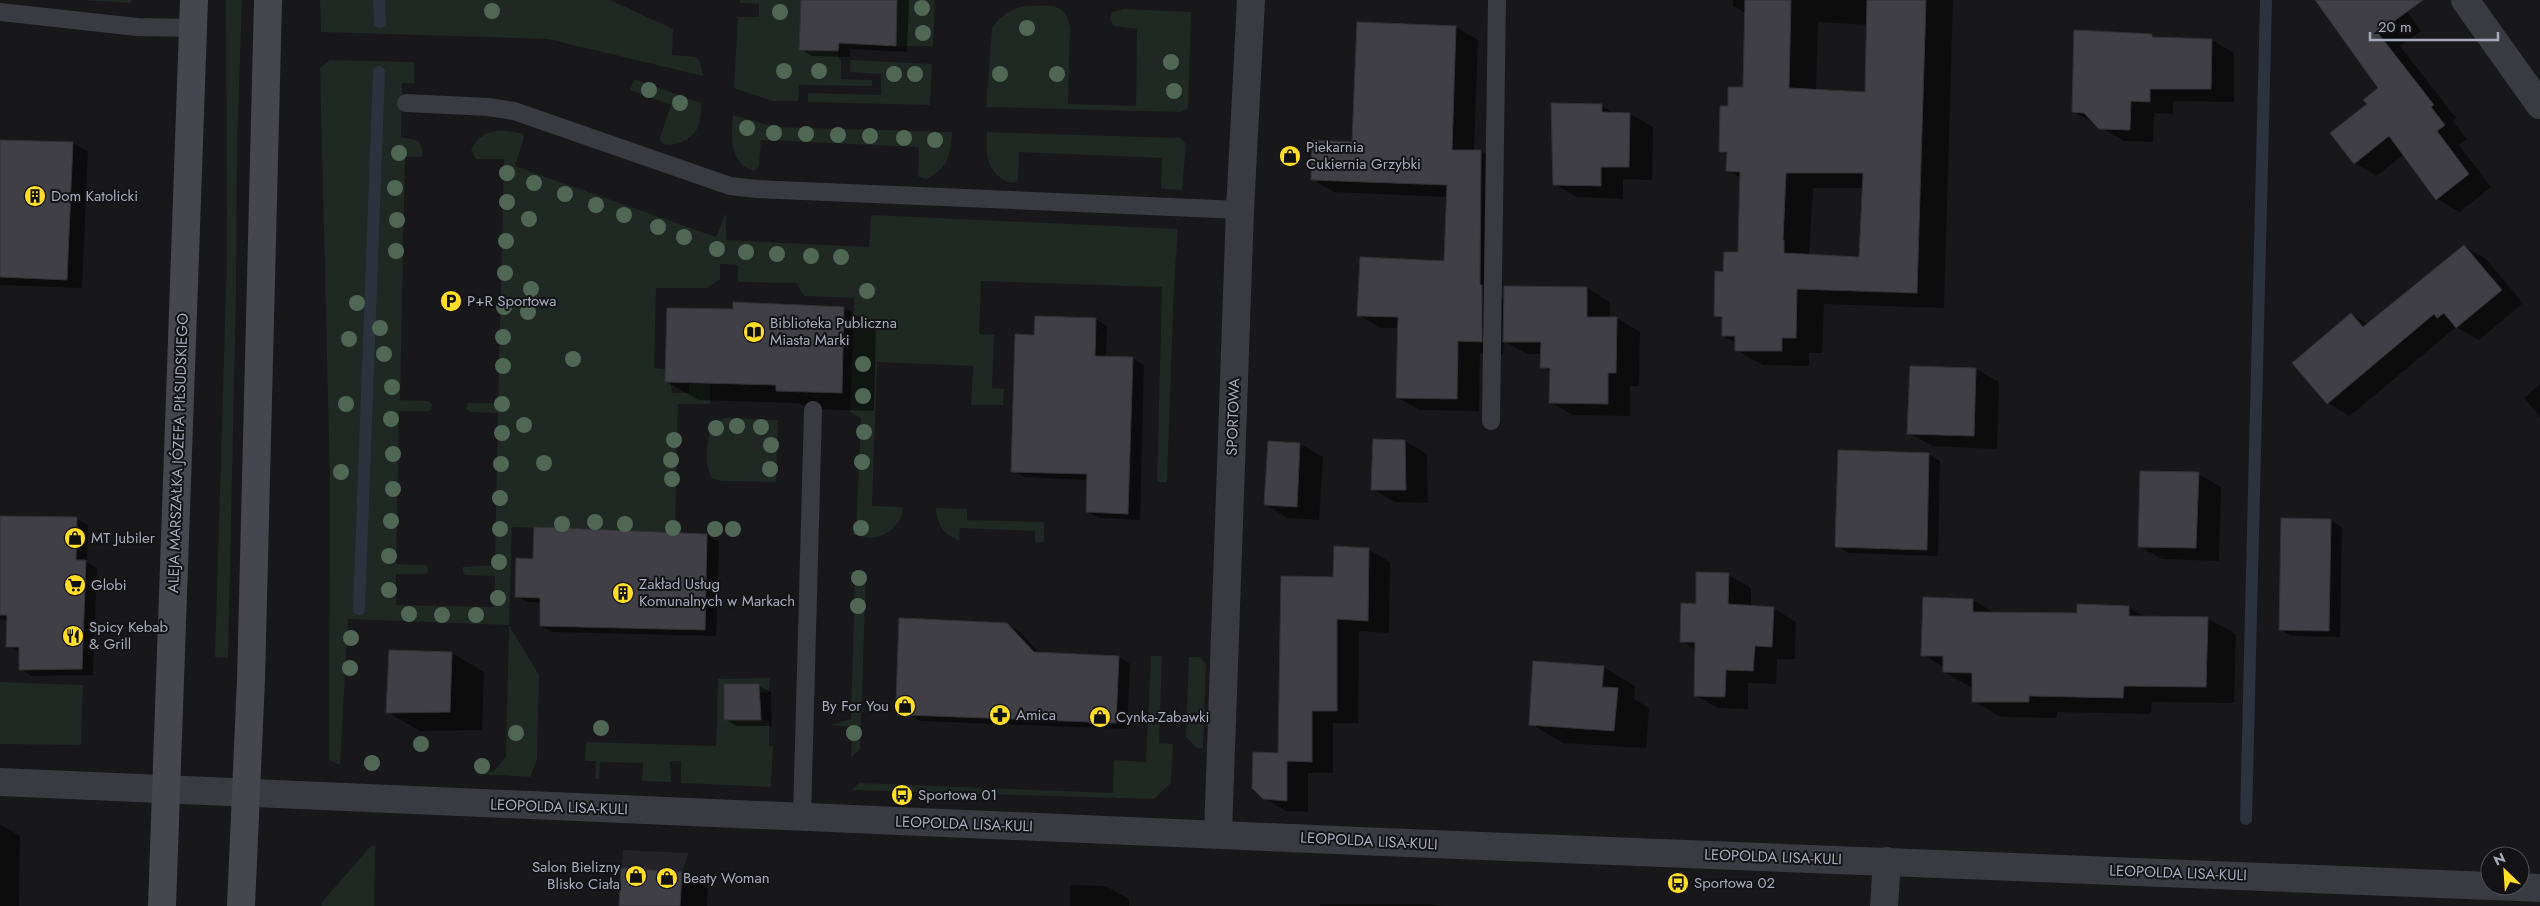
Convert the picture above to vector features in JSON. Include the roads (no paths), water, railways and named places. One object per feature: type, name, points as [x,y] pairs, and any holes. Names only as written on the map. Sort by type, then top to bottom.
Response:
[{"type":"main road","name":"ALEJA MARSZAŁKA JÓZEFA PIŁSUDSKIEGO","points":[[162,906],[194,0]]},
{"type":"main road","points":[[241,906],[247,794],[268,0]]},
{"type":"street","name":"SPORTOWA","points":[[1218,834],[1240,210],[1251,0]]},
{"type":"street","points":[[2465,0],[2540,104]]},
{"type":"street","name":"LEOPOLDA LISA-KULI","points":[[0,782],[247,794],[2480,886]]},
{"type":"street","points":[[1884,906],[1887,861]]},
{"type":"lane","points":[[1491,420],[1498,0]]},
{"type":"lane","points":[[0,12],[128,26],[194,28]]},
{"type":"lane","points":[[406,103],[488,107],[514,111],[730,186],[1240,210]]},
{"type":"lane","points":[[802,817],[813,410]]},
{"type":"waterway","points":[[379,0],[380,22]]},
{"type":"waterway","points":[[2246,819],[2266,0]]},
{"type":"waterway","points":[[359,609],[379,72]]},
{"type":"place","name":"Piekarnia Cukiernia Grzybki","points":[[1290,156]]},
{"type":"place","name":"Dom Katolicki","points":[[35,196]]},
{"type":"place","name":"P+R Sportowa","points":[[451,301]]},
{"type":"place","name":"Biblioteka Publiczna Miasta Marki","points":[[754,332]]},
{"type":"place","name":"MT Jubiler","points":[[75,538]]},
{"type":"place","name":"Globi","points":[[75,585]]},
{"type":"place","name":"Zakład Usług Komunalnych w Markach","points":[[623,593]]},
{"type":"place","name":"Spicy Kebab & Grill","points":[[73,636]]},
{"type":"place","name":"By For You","points":[[905,706]]},
{"type":"place","name":"Amica","points":[[1000,715]]},
{"type":"place","name":"Cynka-Zabawki","points":[[1100,717]]},
{"type":"place","name":"Sportowa 01","points":[[902,795]]},
{"type":"place","name":"Salon Bielizny Blisko Ciała","points":[[636,876]]},
{"type":"place","name":"Beaty Woman","points":[[667,878]]},
{"type":"place","name":"Sportowa 02","points":[[1678,883]]}]
